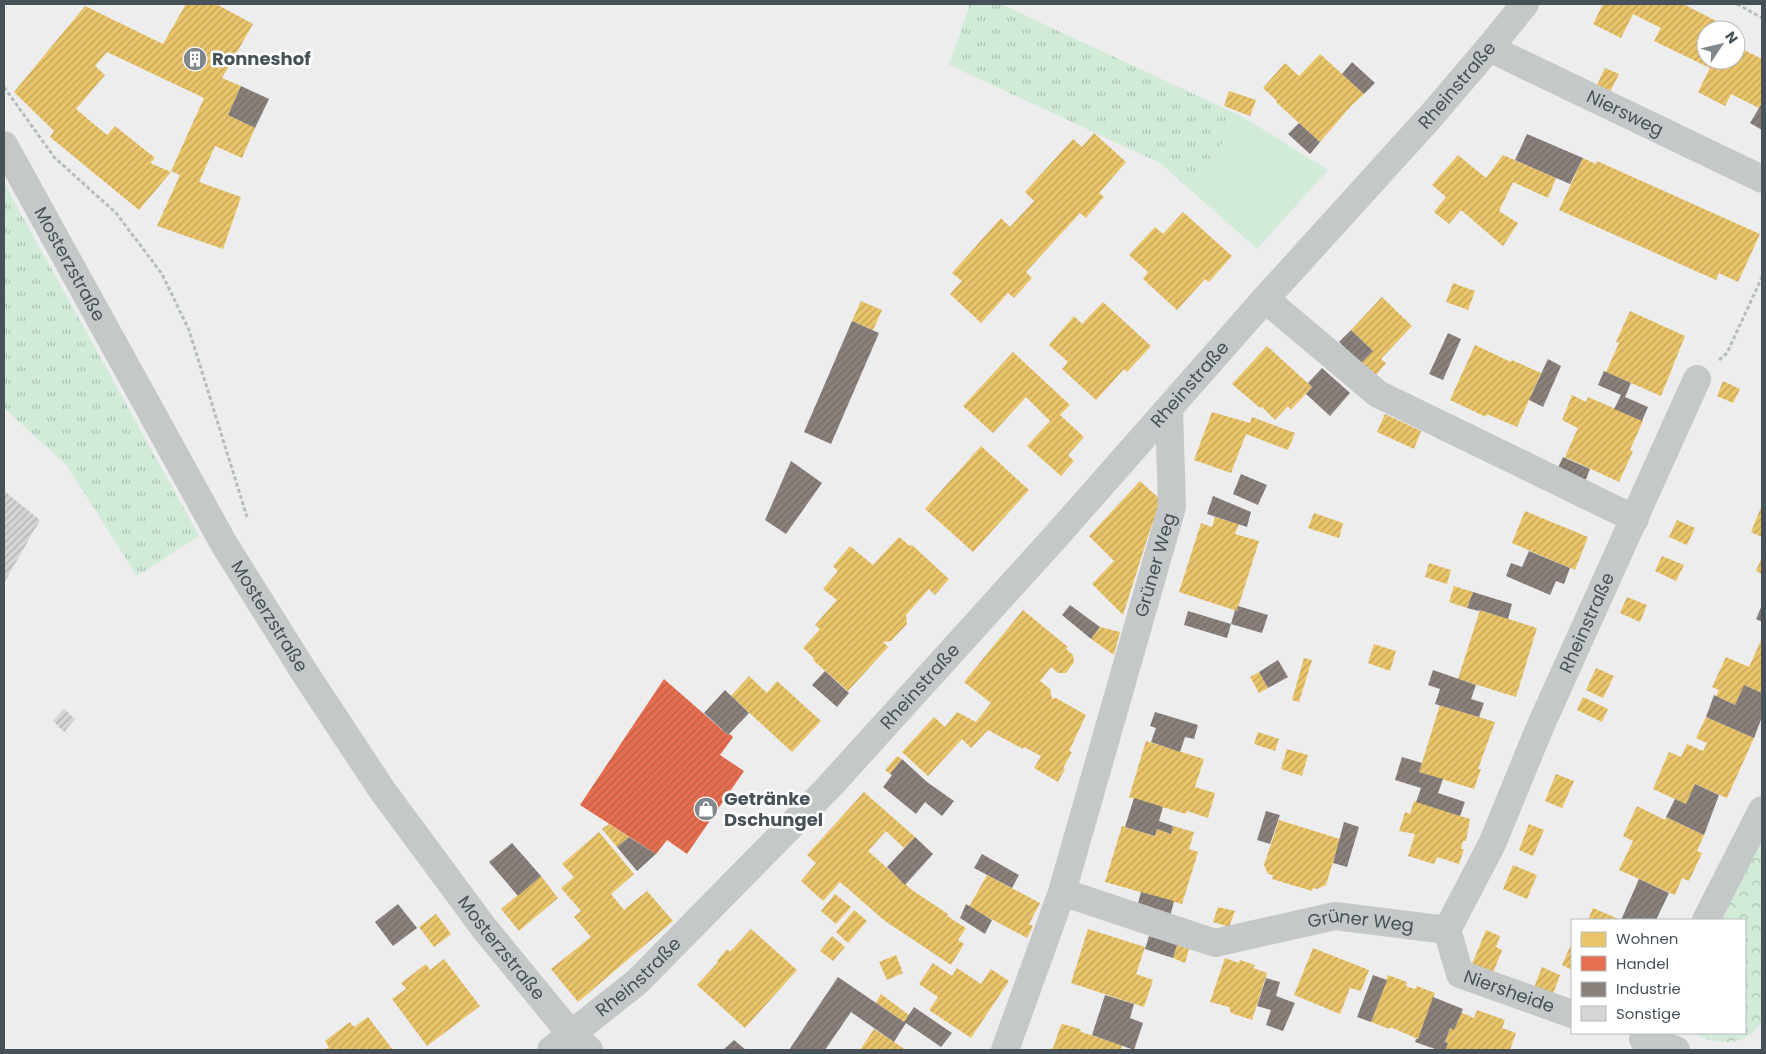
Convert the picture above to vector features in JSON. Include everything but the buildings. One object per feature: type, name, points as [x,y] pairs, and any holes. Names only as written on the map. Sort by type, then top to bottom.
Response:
[{"type":"street","name":"Rheinstraße","points":[[570,1045],[637,982],[828,788],[1058,534],[1265,299],[1431,116],[1525,4]]},
{"type":"street","name":"Niersweg","points":[[1489,48],[1762,179]]},
{"type":"street","name":"Mosterzstraße","points":[[4,145],[224,544],[308,678],[382,790],[570,1045]]},
{"type":"street","points":[[1265,299],[1378,394],[1635,518]]},
{"type":"street","name":"Rheinstraße","points":[[1447,930],[1492,844],[1540,727],[1697,379]]},
{"type":"street","name":"Grüner Weg","points":[[1005,1050],[1062,892],[1172,508],[1169,409]]},
{"type":"street","points":[[1707,919],[1762,810]]},
{"type":"street","name":"Grüner Weg","points":[[1062,892],[1215,943],[1335,916],[1447,930]]},
{"type":"street","name":"Niersheide","points":[[1447,930],[1460,974],[1571,1014]]},
{"type":"street","points":[[1638,1035],[1676,1050]]},
{"type":"path","points":[[1737,4],[1762,18]]},
{"type":"path","points":[[4,87],[54,157],[116,214],[162,274],[189,330],[243,506],[250,523]]},
{"type":"path","points":[[1697,379],[1727,354],[1762,277]]},
{"type":"green space","points":[[970,4],[1001,4],[1243,117],[1187,187],[1160,163],[949,65]]},
{"type":"green space","points":[[1243,117],[1328,170],[1257,249],[1187,187]]},
{"type":"green space","points":[[4,183],[199,536],[137,576],[67,466],[4,408]]},
{"type":"green space","points":[[1762,831],[1762,1021],[1748,1036],[1731,1042],[1712,1040],[1696,1034],[1746,1034],[1746,919],[1715,919]]},
{"type":"place","name":"Ronneshof","points":[[195,59]]},
{"type":"place","name":"Getränke Dschungel","points":[[706,809]]}]
